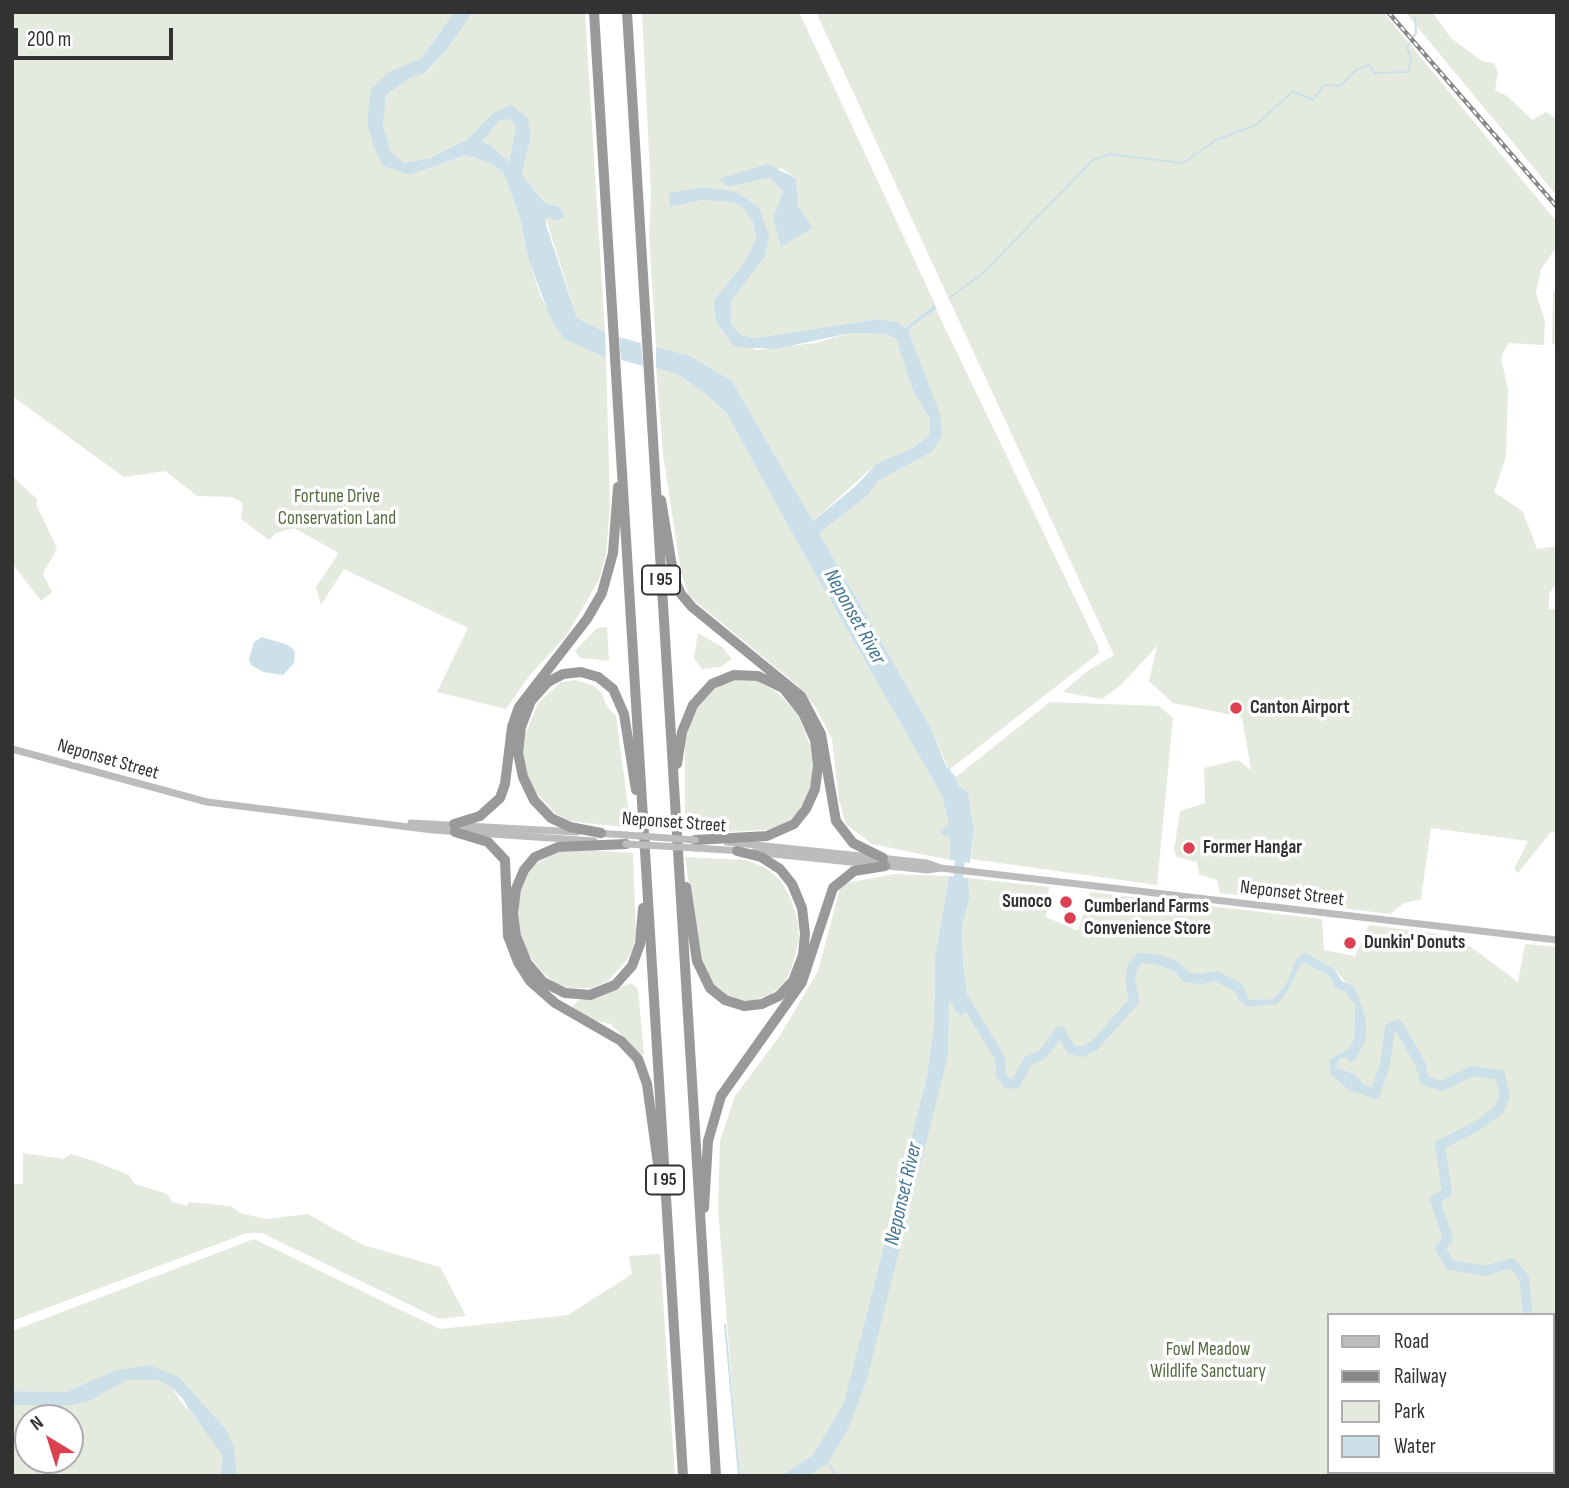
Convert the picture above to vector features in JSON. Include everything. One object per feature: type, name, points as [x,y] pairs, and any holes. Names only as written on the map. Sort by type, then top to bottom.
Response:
[{"type":"highway","name":"I 95","points":[[594,12],[683,1476]]},
{"type":"highway","name":"I 95","points":[[626,12],[716,1476]]},
{"type":"highway","points":[[454,828],[480,816],[500,798],[505,784],[512,727],[519,706],[599,598],[612,559],[621,466]]},
{"type":"highway","points":[[655,473],[674,578],[681,594],[692,607],[785,680],[803,699],[821,734],[836,821],[853,843],[884,862]]},
{"type":"highway","points":[[601,834],[567,826],[549,816],[533,797],[522,774],[518,745],[523,718],[538,692],[556,676],[572,672],[589,674],[606,682],[617,695],[624,714],[643,816]]},
{"type":"highway","points":[[674,785],[686,720],[701,693],[718,680],[745,674],[768,679],[794,699],[809,724],[817,749],[818,774],[811,800],[799,818],[771,835],[696,844]]},
{"type":"highway","points":[[454,828],[485,841],[505,860],[508,936],[518,962],[530,981],[555,1003],[625,1044],[640,1062],[648,1089],[666,1206]]},
{"type":"highway","points":[[626,839],[554,847],[538,855],[526,867],[516,889],[514,922],[522,952],[536,975],[552,988],[576,996],[597,993],[615,985],[628,973],[638,952],[647,883]]},
{"type":"highway","points":[[678,850],[685,876],[696,961],[702,977],[725,1000],[740,1005],[755,1005],[776,998],[793,981],[803,955],[804,919],[796,890],[782,871],[765,859],[737,851]]},
{"type":"highway","points":[[701,1247],[708,1140],[721,1096],[802,982],[833,888],[854,871],[884,862]]},
{"type":"main road","name":"Neponset Street","points":[[12,749],[197,800],[304,816],[696,844],[884,862],[930,870],[941,868],[1557,940]]},
{"type":"main road","name":"Neponset Street","points":[[454,828],[601,834],[626,839]]},
{"type":"main road","name":"Neponset Street","points":[[696,844],[737,851],[884,862]]},
{"type":"green space","name":"Fortune Drive Conservation Land","points":[[12,12],[454,12],[422,58],[390,71],[374,147],[410,175],[466,155],[490,163],[503,172],[519,215],[529,261],[541,297],[564,339],[606,358],[610,507],[606,555],[599,580],[566,636],[530,675],[506,709],[437,692],[468,628],[344,569],[321,605],[316,587],[337,552],[294,528],[276,533],[269,540],[241,519],[243,503],[232,497],[197,496],[165,471],[124,477],[12,396]]},
{"type":"green space","points":[[473,12],[585,12],[605,332],[577,318],[545,216],[557,221],[565,216],[560,207],[544,202],[522,174],[531,136],[528,118],[492,114],[468,139],[430,158],[404,163],[391,152],[383,124],[386,95],[410,78],[425,74],[448,48]]},
{"type":"green space","points":[[642,12],[799,12],[935,304],[905,328],[897,322],[879,319],[755,338],[741,335],[731,324],[731,301],[765,257],[767,245],[753,222],[756,239],[744,263],[713,301],[716,322],[756,350],[815,343],[850,333],[885,334],[897,338],[913,391],[930,421],[929,435],[913,448],[876,464],[813,521],[732,381],[691,356],[656,347],[649,235],[651,195]],"holes":[[[781,168],[796,178],[797,207],[782,247],[773,218],[783,191],[769,178],[729,187]],[[703,187],[734,191],[753,221],[742,206],[731,202],[704,200],[671,207]]]},
{"type":"green space","points":[[816,12],[1383,12],[1557,222],[1557,247],[1541,269],[1536,293],[1545,321],[1544,345],[1508,343],[1501,358],[1508,389],[1506,457],[1494,492],[1523,512],[1537,549],[1557,546],[1557,583],[1549,594],[1549,609],[1557,609],[1557,832],[1550,833],[1518,873],[1514,869],[1528,841],[1431,828],[1421,899],[1404,903],[1390,914],[1220,893],[1217,880],[1199,874],[1197,862],[1177,857],[1174,850],[1180,811],[1205,803],[1204,768],[1238,760],[1251,770],[1242,717],[1173,703],[1149,681],[1157,646],[1121,685],[1102,699],[1063,692],[1086,672],[1114,655]]},
{"type":"green space","points":[[1405,12],[1432,12],[1451,38],[1482,61],[1494,63],[1498,72],[1495,90],[1507,96],[1532,120],[1546,112],[1557,119],[1557,196]]},
{"type":"green space","points":[[508,119],[516,126],[509,162],[489,144],[482,142],[499,120]]},
{"type":"green space","points":[[1557,288],[1557,345],[1552,344],[1553,292]]},
{"type":"green space","points":[[936,309],[1099,653],[949,770],[931,728],[819,533],[867,496],[878,481],[932,452],[942,436],[908,330]]},
{"type":"green space","points":[[656,368],[679,375],[706,394],[727,414],[942,796],[949,824],[946,828],[950,836],[950,860],[872,844],[846,824],[839,800],[832,739],[816,708],[797,685],[689,596],[681,573],[663,454]]},
{"type":"green space","points":[[12,476],[37,499],[37,506],[57,548],[43,574],[52,592],[41,601],[12,563]]},
{"type":"green space","points":[[607,627],[609,661],[580,658],[575,651],[597,628]]},
{"type":"green space","points":[[698,633],[722,647],[732,659],[720,667],[702,669],[694,658]]},
{"type":"green space","points":[[734,679],[758,681],[778,693],[798,714],[811,748],[813,772],[809,795],[796,814],[779,829],[727,832],[685,830],[685,744],[690,720],[697,705],[713,690]]},
{"type":"green space","points":[[576,680],[592,685],[601,692],[607,706],[616,716],[631,828],[569,821],[555,813],[533,789],[524,769],[522,743],[538,703],[561,682]]},
{"type":"green space","points":[[1050,702],[1159,706],[1173,718],[1157,885],[971,859],[974,830],[968,792],[959,786],[956,777]]},
{"type":"green space","points":[[588,850],[633,853],[636,934],[627,960],[608,981],[593,988],[570,988],[556,984],[540,970],[524,948],[518,922],[519,898],[525,874],[536,864],[556,852]]},
{"type":"green space","points":[[685,857],[746,860],[766,868],[781,881],[791,899],[798,922],[799,940],[791,970],[784,984],[770,995],[753,1000],[736,1000],[722,994],[709,981],[701,966]]},
{"type":"green space","name":"Fowl Meadow Wildlife Sanctuary","points":[[894,874],[949,876],[935,956],[934,1023],[927,1076],[860,1340],[867,1345],[918,1147],[946,988],[959,1017],[969,1009],[962,925],[970,898],[968,878],[1049,887],[1046,917],[1078,931],[1090,892],[1322,919],[1324,950],[1355,956],[1369,925],[1456,936],[1518,982],[1525,944],[1557,947],[1557,1476],[739,1476],[718,1208],[720,1141],[735,1096],[779,1037],[818,971],[841,884]],"holes":[[[1305,952],[1334,969],[1359,997],[1366,1019],[1366,1039],[1349,1056],[1338,1059],[1336,1067],[1347,1074],[1345,1087],[1329,1060],[1349,1048],[1354,1039],[1355,1005],[1345,992],[1335,987],[1328,975],[1302,962],[1288,991],[1277,1003],[1245,1007],[1239,985],[1247,1000],[1273,999],[1286,984]]]},
{"type":"green space","points":[[632,983],[638,989],[644,1054],[640,1054],[611,1024],[595,1021],[572,1007],[578,1001]]},
{"type":"green space","points":[[23,1153],[63,1159],[71,1154],[94,1161],[129,1175],[135,1184],[167,1194],[172,1202],[187,1206],[189,1202],[231,1206],[240,1213],[266,1219],[308,1214],[363,1245],[440,1267],[466,1316],[439,1319],[262,1233],[247,1233],[12,1321],[12,1184],[23,1184]]},
{"type":"green space","points":[[254,1239],[440,1329],[568,1315],[632,1274],[629,1256],[660,1254],[675,1476],[12,1476],[12,1405],[14,1474],[84,1474],[84,1404],[75,1404],[126,1380],[137,1379],[96,1380],[66,1392],[12,1391],[12,1331]],"holes":[[[179,1377],[188,1411],[171,1387],[158,1380],[143,1378]]]},
{"type":"water","points":[[454,12],[473,12],[448,48],[424,74],[410,78],[386,95],[383,124],[391,152],[404,163],[430,158],[468,139],[492,114],[511,105],[528,118],[531,136],[522,174],[544,202],[560,207],[565,217],[557,221],[546,217],[546,225],[577,318],[605,332],[606,358],[564,339],[551,319],[529,261],[519,215],[503,172],[490,163],[466,155],[410,175],[383,166],[367,122],[371,90],[390,71],[422,58]],"holes":[[[508,119],[516,126],[509,162],[489,144],[482,142],[499,121]]]},
{"type":"water","points":[[767,164],[796,178],[798,207],[813,228],[781,247],[773,218],[783,191],[769,178],[729,187],[718,179]]},
{"type":"water","points":[[703,187],[734,191],[759,207],[769,236],[765,257],[731,301],[731,324],[741,335],[755,338],[879,319],[897,322],[905,328],[935,304],[936,309],[908,330],[940,414],[942,436],[932,452],[878,481],[867,496],[819,533],[931,728],[946,766],[956,777],[959,786],[968,792],[974,830],[970,863],[950,860],[950,836],[945,837],[940,831],[949,824],[942,796],[727,414],[706,394],[679,375],[656,368],[656,347],[691,356],[732,381],[813,521],[857,485],[876,464],[913,448],[929,435],[930,420],[913,391],[896,338],[885,334],[850,333],[776,349],[735,347],[716,322],[713,301],[744,263],[756,239],[753,222],[742,206],[731,202],[703,200],[670,207],[669,193]]},
{"type":"water","points":[[619,337],[641,343],[643,366],[621,360]]},
{"type":"water","points":[[262,637],[288,645],[295,651],[294,663],[283,675],[263,672],[251,665],[249,659],[254,642]]},
{"type":"water","points":[[949,876],[968,878],[970,898],[962,925],[969,1009],[960,1017],[949,1000],[948,1055],[867,1379],[848,1429],[828,1463],[808,1476],[781,1476],[813,1455],[844,1403],[927,1076],[934,1023],[935,956]]},
{"type":"water","points":[[1305,952],[1334,969],[1342,981],[1353,986],[1359,997],[1366,1019],[1366,1039],[1355,1060],[1349,1062],[1348,1057],[1339,1059],[1336,1067],[1355,1075],[1378,1099],[1350,1091],[1331,1075],[1329,1060],[1349,1048],[1354,1039],[1355,1005],[1345,992],[1335,987],[1328,975],[1302,962],[1288,991],[1277,1004],[1245,1007],[1237,984],[1247,1000],[1273,999],[1286,984],[1297,958]]},
{"type":"water","points":[[149,1365],[179,1377],[227,1431],[234,1448],[237,1476],[221,1476],[223,1456],[181,1397],[158,1380],[126,1380],[91,1400],[77,1404],[12,1405],[12,1391],[66,1392],[114,1371]]},
{"type":"waterway","points":[[949,298],[981,275],[1093,160],[1110,154],[1183,163],[1216,140],[1256,125],[1293,91],[1313,100],[1324,85],[1340,86],[1356,70],[1369,65],[1375,73],[1408,72],[1411,59],[1407,47],[1416,33],[1415,17]]},
{"type":"waterway","name":"Neponset River","points":[[957,890],[961,849]]},
{"type":"waterway","points":[[964,999],[1000,1058],[1001,1075],[1008,1084],[1016,1083],[1028,1061],[1043,1054],[1060,1031],[1071,1049],[1082,1052],[1095,1045],[1134,1001],[1130,978],[1133,965],[1140,958],[1155,959],[1176,966],[1186,977],[1201,979],[1216,976],[1239,988],[1243,998]]},
{"type":"waterway","points":[[1365,1090],[1375,1094],[1385,1064],[1390,1028],[1398,1025],[1420,1063],[1425,1081],[1442,1086],[1472,1071],[1500,1075],[1505,1096],[1499,1110],[1477,1126],[1440,1145],[1447,1192],[1435,1200],[1448,1239],[1440,1248],[1450,1265],[1485,1271],[1512,1263],[1524,1278],[1528,1313]]},
{"type":"waterway","points":[[725,1325],[739,1476]]},
{"type":"waterway","points":[[828,1462],[836,1476]]},
{"type":"railway","points":[[1388,12],[1557,207]]},
{"type":"place","name":"Canton Airport","points":[[1236,708]]},
{"type":"place","name":"Former Hangar","points":[[1189,848]]},
{"type":"place","name":"Sunoco","points":[[1066,902]]},
{"type":"place","name":"Cumberland Farms Convenience Store","points":[[1070,918]]},
{"type":"place","name":"Dunkin' Donuts","points":[[1350,943]]}]
